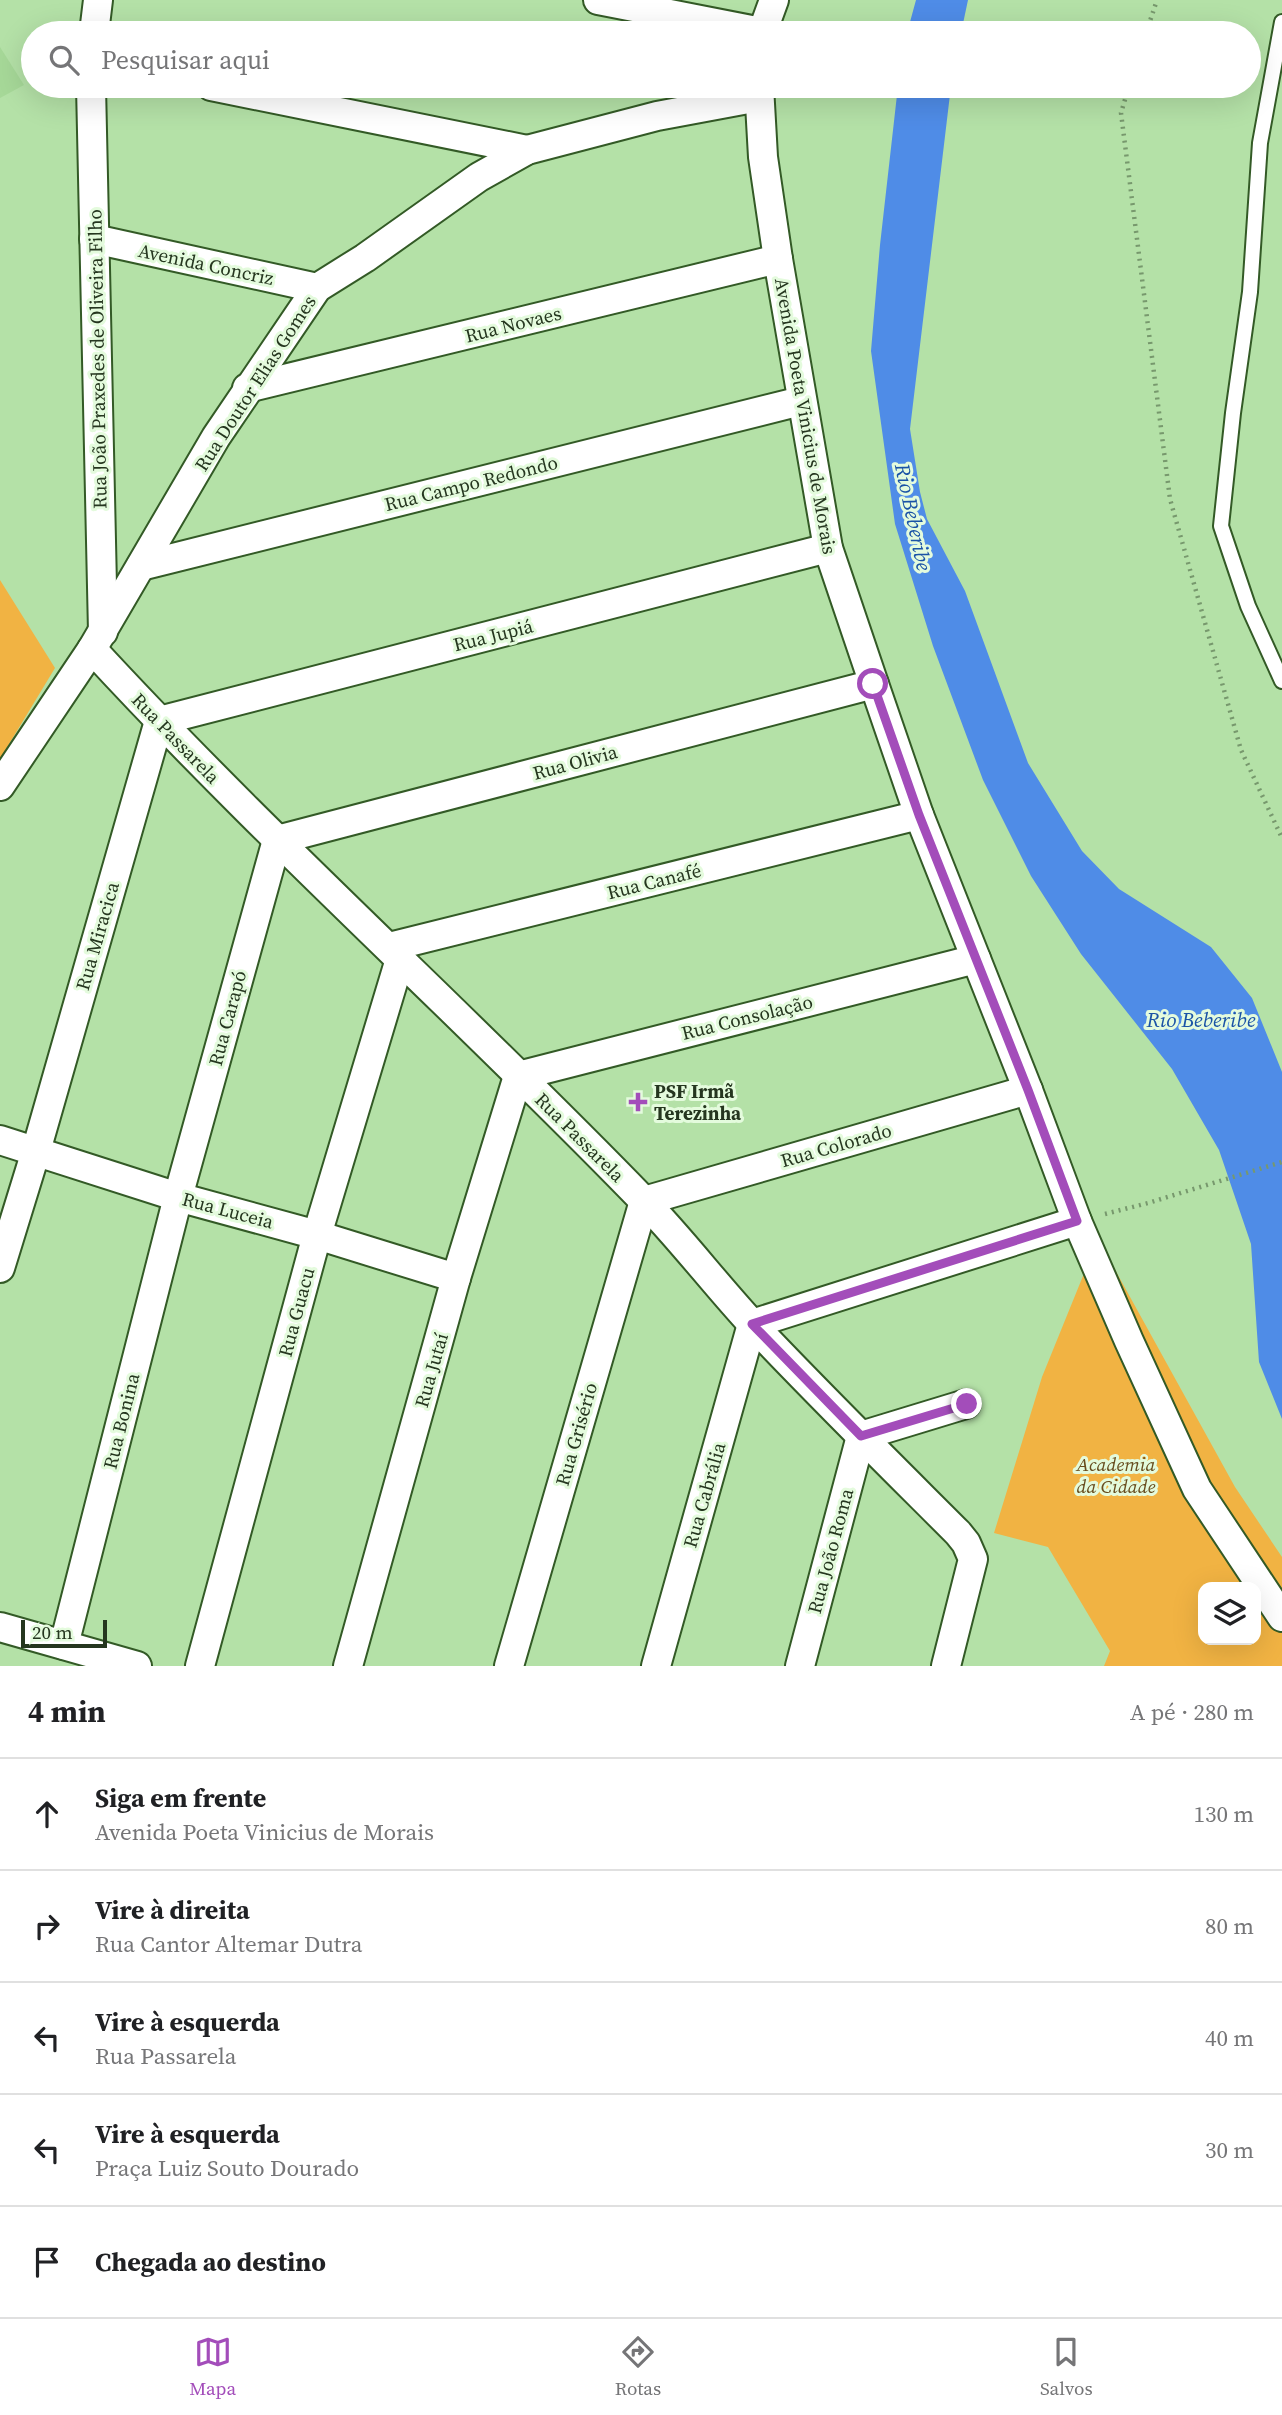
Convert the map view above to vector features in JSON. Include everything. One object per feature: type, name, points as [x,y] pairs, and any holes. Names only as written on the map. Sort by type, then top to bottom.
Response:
[{"type":"street","points":[[95,21],[98,0]]},
{"type":"street","points":[[598,0],[706,21]]},
{"type":"street","points":[[766,21],[774,0]]},
{"type":"street","name":"Rua João Praxedes de Oliveira Filho","points":[[91,98],[98,641]]},
{"type":"street","points":[[270,98],[527,150]]},
{"type":"street","name":"Rua Doutor Elias Gomes","points":[[0,786],[98,641],[247,388],[317,288],[365,258],[479,177],[527,150],[730,98]]},
{"type":"street","name":"Avenida Poeta Vinicius de Morais","points":[[759,98],[763,157],[778,260],[828,548],[873,684],[919,815],[1077,1221],[1198,1489],[1282,1618]]},
{"type":"street","name":"Avenida Concriz","points":[[94,239],[317,288]]},
{"type":"street","name":"Rua Novaes","points":[[247,388],[778,260]]},
{"type":"street","name":"Rua Campo Redondo","points":[[141,566],[801,401]]},
{"type":"street","name":"Rua Jupiá","points":[[159,721],[828,548]]},
{"type":"street","name":"Rua Passarela","points":[[98,641],[159,721],[644,1201],[752,1324],[958,1533],[973,1559],[946,1666]]},
{"type":"street","name":"Rua Olivia","points":[[277,840],[873,684]]},
{"type":"street","name":"Rua Miracica","points":[[0,1268],[159,721]]},
{"type":"street","name":"Rua Canafé","points":[[395,953],[919,815]]},
{"type":"street","name":"Rua Carapó","points":[[178,1197],[277,840]]},
{"type":"street","name":"Rua Guacu","points":[[200,1666],[395,953]]},
{"type":"street","name":"Rua Consolação","points":[[519,1076],[976,959]]},
{"type":"street","name":"Rua Jutaí","points":[[348,1666],[456,1278],[519,1076]]},
{"type":"street","name":"Rua Colorado","points":[[644,1201],[1028,1090]]},
{"type":"street","name":"Rua Luceia","points":[[0,1140],[178,1197],[317,1235],[456,1278]]},
{"type":"street","name":"Rua Bonina","points":[[64,1645],[178,1197]]},
{"type":"street","name":"Rua Grisério","points":[[509,1666],[644,1201]]},
{"type":"street","points":[[752,1324],[1077,1221]]},
{"type":"street","name":"Rua Cabrália","points":[[656,1666],[752,1324]]},
{"type":"street","points":[[861,1436],[967,1404]]},
{"type":"street","name":"Rua João Roma","points":[[800,1666],[861,1436]]},
{"type":"street","points":[[0,1628],[136,1666]]},
{"type":"lane","points":[[1282,22],[1260,144],[1250,292],[1221,526],[1248,606],[1282,681]]},
{"type":"path","points":[[1150,21],[1157,0]]},
{"type":"path","points":[[1125,98],[1121,113],[1170,499],[1241,750],[1282,838]]},
{"type":"path","points":[[1077,1221],[1148,1203],[1282,1162]]},
{"type":"shaded area","points":[[0,47],[21,80],[21,87],[0,98]]},
{"type":"green space","points":[[0,580],[55,668],[0,759]]},
{"type":"green space","name":"Academia da Cidade","points":[[1098,1239],[1235,1487],[1282,1557],[1282,1666],[1104,1666],[1110,1651],[1048,1547],[994,1533],[1042,1377]]},
{"type":"water","points":[[916,0],[968,0],[964,21],[910,21]]},
{"type":"water","name":"Rio Beberibe","points":[[897,98],[950,98],[910,429],[920,492],[927,519],[965,591],[1028,763],[1082,851],[1119,889],[1211,947],[1252,998],[1282,1072],[1282,1419],[1259,1362],[1251,1244],[1219,1150],[1172,1069],[1081,954],[1031,876],[983,780],[933,646],[895,524],[871,351]]},
{"type":"place","name":"PSF Irmã Terezinha","points":[[638,1102]]},
{"type":"route","points":[[873,684],[919,815],[1077,1221],[752,1324],[861,1436],[967,1404]]}]
